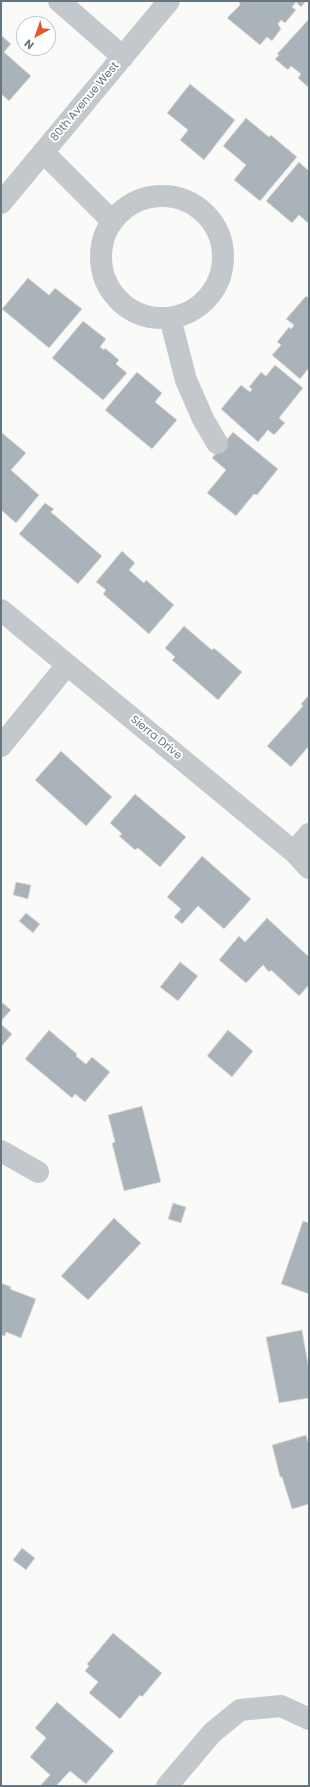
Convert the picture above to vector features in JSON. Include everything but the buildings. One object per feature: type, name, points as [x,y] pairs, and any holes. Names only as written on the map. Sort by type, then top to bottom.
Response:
[{"type":"street","points":[[59,1],[123,56]]},
{"type":"street","name":"80th Avenue West","points":[[1,203],[169,1]]},
{"type":"street","points":[[43,152],[112,221]]},
{"type":"street","points":[[164,195],[184,199],[201,209],[214,225],[222,244],[223,264],[218,283],[206,300],[190,312],[170,318],[150,317],[131,310],[115,297],[104,279],[100,259],[103,239],[112,221],[126,206],[144,198],[164,195]]},
{"type":"street","points":[[170,318],[186,380],[203,419],[217,443]]},
{"type":"street","name":"Sierra Drive","points":[[1,610],[294,852],[309,868]]},
{"type":"street","points":[[1,746],[67,665]]},
{"type":"street","points":[[294,852],[309,834]]},
{"type":"street","points":[[1,1151],[38,1172]]},
{"type":"street","points":[[167,1786],[212,1733],[240,1710],[281,1706],[309,1719]]}]
